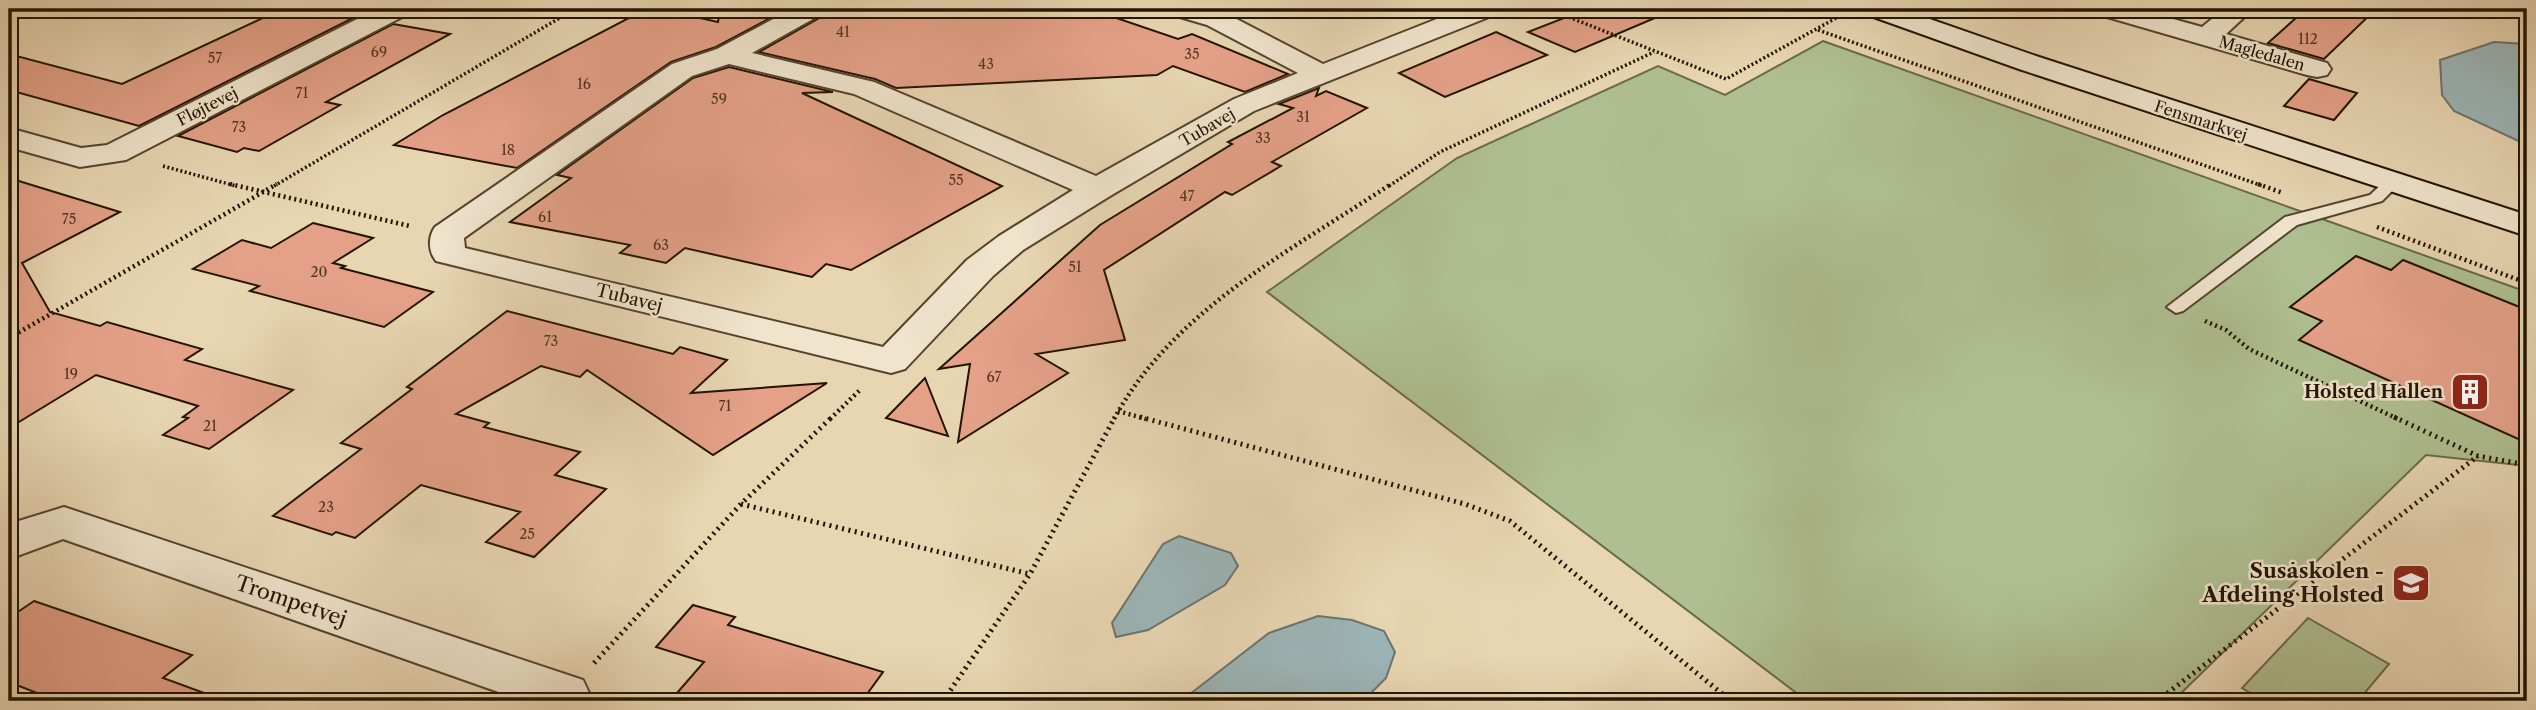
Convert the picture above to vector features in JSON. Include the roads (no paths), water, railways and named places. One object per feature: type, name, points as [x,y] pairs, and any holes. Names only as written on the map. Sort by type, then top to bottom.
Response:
[{"type":"street","name":"Fløjtevej","points":[[9,137],[80,158],[115,153],[397,9]]},
{"type":"street","points":[[727,55],[811,9]]},
{"type":"street","points":[[1182,9],[1216,19],[1319,73]]},
{"type":"street","name":"Tubavej","points":[[727,55],[682,70],[447,234],[448,254],[891,361],[980,268],[1011,243],[1098,189],[1244,105],[1485,9]]},
{"type":"street","name":"Fensmarkvej","points":[[1877,9],[2029,63],[2527,226]]},
{"type":"street","name":"Magledalen","points":[[2109,9],[2317,69]]},
{"type":"street","name":"Magledalen","points":[[2207,37],[2241,9]]},
{"type":"street","points":[[727,55],[864,88],[1098,189]]},
{"type":"street","name":"Trompetvej","points":[[9,544],[19,537],[64,523],[562,698]]},
{"type":"lane","points":[[2176,307],[2291,221],[2376,198],[2394,181]]},
{"type":"water","points":[[2494,42],[2527,44],[2527,145],[2454,111],[2442,95],[2440,60]]},
{"type":"water","points":[[1179,536],[1231,553],[1238,566],[1225,585],[1148,630],[1116,637],[1112,623],[1163,544]]},
{"type":"water","points":[[1318,616],[1352,620],[1384,631],[1395,652],[1386,678],[1363,701],[1181,701],[1269,633]]},
{"type":"place","name":"Holsted Hallen","points":[[2470,392]]},
{"type":"place","name":"Susåskolen - Afdeling Holsted","points":[[2411,583]]}]
